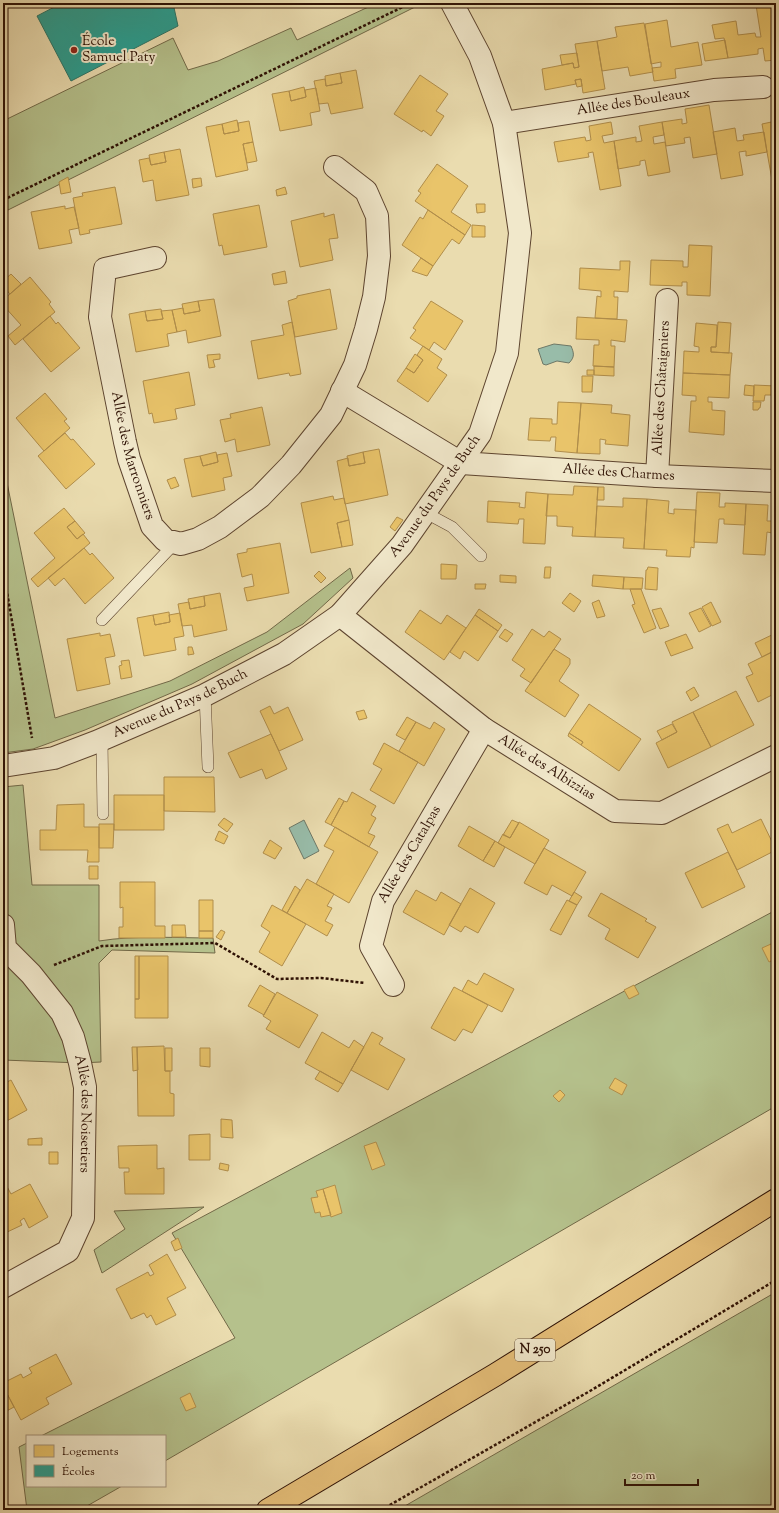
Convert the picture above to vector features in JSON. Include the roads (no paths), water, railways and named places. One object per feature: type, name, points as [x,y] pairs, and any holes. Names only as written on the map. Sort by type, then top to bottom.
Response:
[{"type":"main road","name":"N 250","points":[[268,1510],[495,1375],[776,1200]]},
{"type":"street","name":"Avenue du Pays de Buch","points":[[3,766],[54,758],[102,739],[205,695],[284,654],[340,615],[402,545],[426,513],[480,434],[507,353],[520,233],[504,123],[480,56],[452,3]]},
{"type":"street","name":"Allée des Bouleaux","points":[[504,123],[714,90],[763,87]]},
{"type":"street","points":[[175,543],[181,544],[198,538],[220,527],[260,496],[291,465],[331,415],[355,365],[374,298],[379,256],[377,216],[366,190],[334,166]]},
{"type":"street","name":"Allée des Marronniers","points":[[155,258],[105,269],[100,317],[129,459],[152,526],[165,540],[175,543]]},
{"type":"street","name":"Allée des Châtaigniers","points":[[657,476],[667,300]]},
{"type":"street","points":[[342,391],[461,463]]},
{"type":"street","name":"Allée des Charmes","points":[[461,463],[657,476],[776,481]]},
{"type":"street","name":"Allée des Albizzias","points":[[340,615],[484,729],[615,811],[662,813],[776,756]]},
{"type":"street","name":"Allée des Catalpas","points":[[393,986],[371,946],[383,901],[484,729]]},
{"type":"street","name":"Allée des Noisetiers","points":[[3,925],[4,949],[32,974],[62,1013],[73,1037],[80,1063],[84,1087],[83,1218],[68,1251],[3,1287]]},
{"type":"lane","points":[[426,513],[452,527],[481,556]]},
{"type":"lane","points":[[102,620],[175,543]]},
{"type":"lane","points":[[205,695],[208,767]]},
{"type":"lane","points":[[102,739],[103,814]]},
{"type":"place","name":"École Samuel Paty","points":[[74,50]]}]
